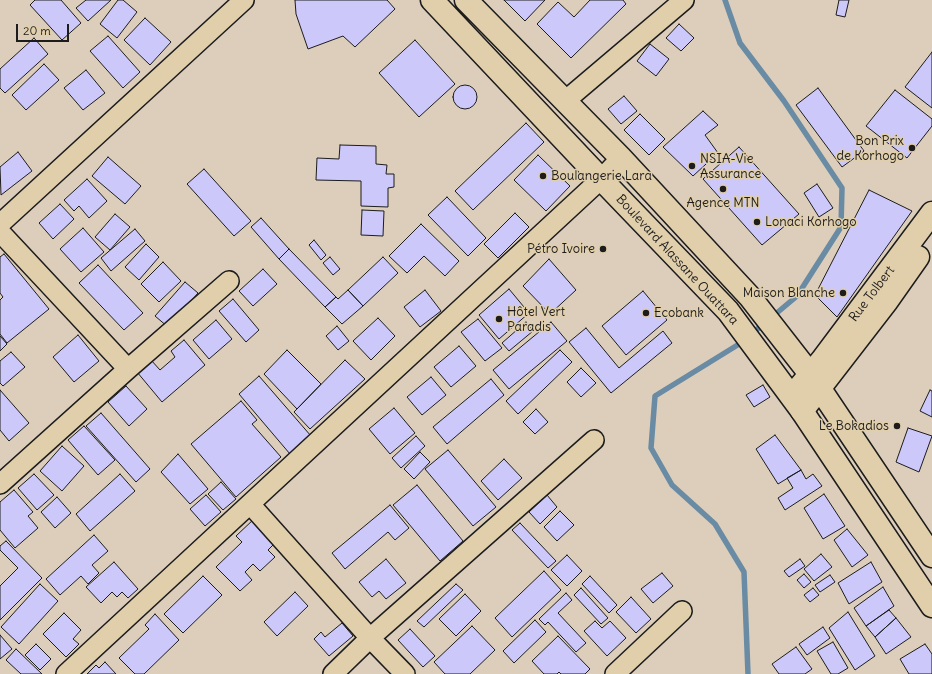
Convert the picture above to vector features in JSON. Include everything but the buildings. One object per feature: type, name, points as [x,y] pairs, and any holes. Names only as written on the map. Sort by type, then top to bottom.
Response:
[{"type":"main road","name":"Boulevard Alassane Ouattara","points":[[432,0],[728,311],[797,404],[932,606]]},
{"type":"main road","points":[[466,0],[621,158],[750,297],[798,357],[815,381],[932,556]]},
{"type":"main road","name":"Rue Tolbert","points":[[815,381],[822,360],[932,213]]},
{"type":"main road","name":"Rue Tolbert","points":[[815,381],[887,301],[932,237]]},
{"type":"main road","points":[[797,404],[815,381]]},
{"type":"street","points":[[0,224],[244,0]]},
{"type":"street","points":[[565,101],[684,0]]},
{"type":"street","points":[[66,674],[601,179],[621,158]]},
{"type":"street","points":[[0,232],[128,369]]},
{"type":"street","points":[[0,484],[229,281]]},
{"type":"street","points":[[333,674],[370,638],[594,440]]},
{"type":"street","points":[[250,504],[404,674]]},
{"type":"street","points":[[615,674],[682,611]]},
{"type":"waterway","points":[[725,0],[740,43],[784,101],[842,188],[841,227],[797,296],[772,317]]},
{"type":"waterway","points":[[750,335],[765,323]]},
{"type":"waterway","points":[[744,341],[655,396],[651,448],[672,485],[715,524],[744,572],[748,674]]},
{"type":"place","name":"Bon Prix de Korhogo","points":[[912,148]]},
{"type":"place","name":"NSIA-Vie Assurance","points":[[692,166]]},
{"type":"place","name":"Boulangerie Lara","points":[[543,176]]},
{"type":"place","name":"Agence MTN","points":[[723,189]]},
{"type":"place","name":"Lonaci Korhogo","points":[[757,222]]},
{"type":"place","name":"Pétro Ivoire","points":[[603,249]]},
{"type":"place","name":"Maison Blanche","points":[[843,293]]},
{"type":"place","name":"Ecobank","points":[[646,313]]},
{"type":"place","name":"Hôtel Vert Paradis","points":[[499,319]]},
{"type":"place","name":"Le Bokadios","points":[[897,426]]}]
